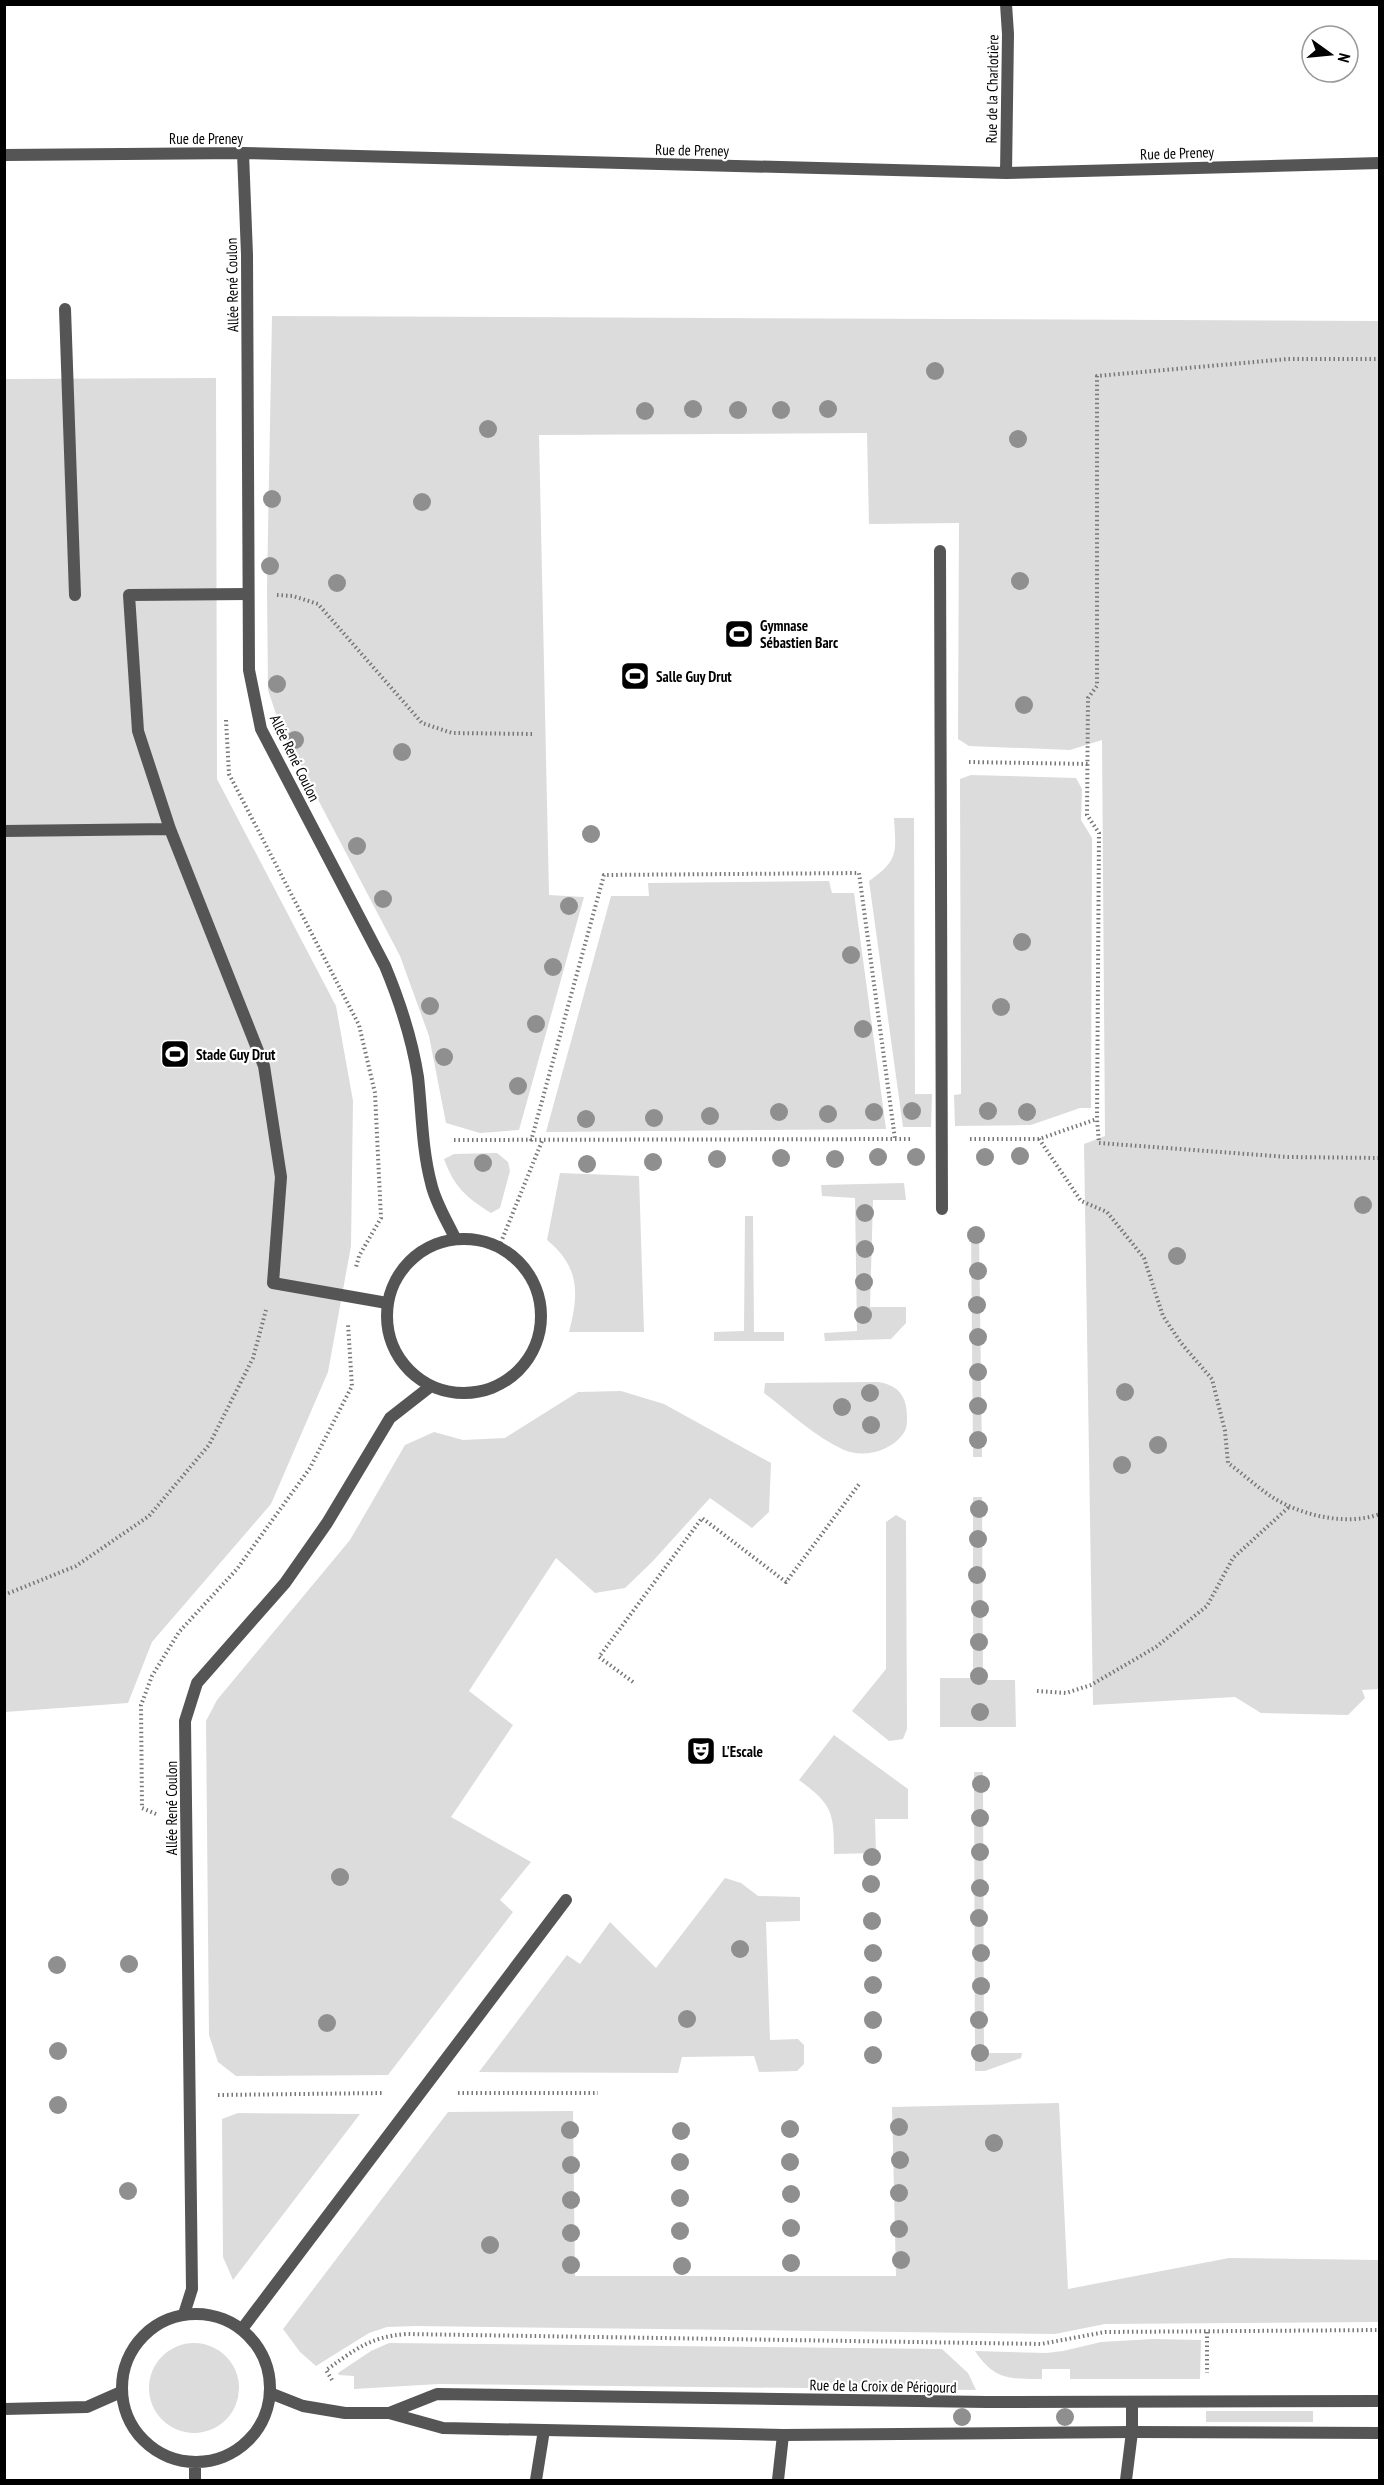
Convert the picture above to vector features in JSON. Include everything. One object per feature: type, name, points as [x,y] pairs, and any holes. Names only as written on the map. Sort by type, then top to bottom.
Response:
[{"type":"street","name":"Rue de la Charlotière","points":[[1006,4],[1008,34],[1006,173]]},
{"type":"street","name":"Rue de Preney","points":[[4,155],[243,153],[1006,173],[1380,163]]},
{"type":"street","name":"Allée René Coulon","points":[[243,153],[247,255],[249,670],[261,729],[385,966],[398,998],[409,1034],[417,1077],[423,1139],[431,1185],[455,1238]]},
{"type":"street","points":[[65,309],[75,595]]},
{"type":"street","points":[[940,551],[942,1209]]},
{"type":"street","points":[[248,594],[129,595],[138,731],[170,829],[264,1066],[281,1176],[273,1283],[387,1303]]},
{"type":"street","points":[[4,831],[170,829]]},
{"type":"street","points":[[455,1238],[477,1239],[499,1246],[520,1263],[535,1285],[541,1312],[539,1339],[526,1363],[507,1381],[483,1392],[456,1394],[431,1386],[410,1372],[395,1352],[387,1329],[387,1303],[395,1279],[410,1259],[431,1245],[455,1238]]},
{"type":"street","name":"Allée René Coulon","points":[[184,2314],[192,2289],[185,1828],[185,1721],[190,1699],[197,1683],[291,1574],[327,1523],[390,1418],[431,1386]]},
{"type":"street","points":[[242,2329],[566,1900]]},
{"type":"street","points":[[184,2314],[214,2315],[242,2329],[258,2347],[268,2369],[270,2393],[263,2421],[245,2444],[220,2458],[195,2462],[174,2459],[155,2450],[139,2437],[127,2416],[121,2392],[124,2365],[137,2341],[158,2323],[184,2314]]},
{"type":"street","points":[[4,2409],[87,2407],[121,2392]]},
{"type":"street","name":"Rue de la Croix de Périgourd","points":[[270,2393],[303,2406],[345,2413],[389,2412],[443,2428],[783,2435],[1132,2432],[1380,2433]]},
{"type":"street","name":"Rue de la Croix de Périgourd","points":[[389,2412],[436,2394],[987,2402],[1380,2401]]},
{"type":"street","points":[[1126,2481],[1132,2432],[1131,2402]]},
{"type":"street","points":[[536,2481],[544,2430]]},
{"type":"street","points":[[778,2481],[783,2435]]},
{"type":"street","points":[[195,2462],[195,2481]]},
{"type":"path","points":[[1380,358],[1287,359],[1097,376],[1097,686],[1088,699],[1087,815],[1099,833],[1097,1119],[1099,1143],[1288,1157],[1380,1158]]},
{"type":"path","points":[[248,594],[293,596],[318,604],[422,723],[452,733],[534,734]]},
{"type":"path","points":[[941,762],[1088,764]]},
{"type":"path","points":[[531,1141],[604,875],[847,873],[859,873],[896,1139]]},
{"type":"path","points":[[423,1139],[542,1141],[1039,1139],[1097,1119]]},
{"type":"path","points":[[1039,1139],[1081,1201],[1107,1212],[1144,1258],[1163,1316],[1181,1343],[1212,1379],[1225,1431],[1228,1463],[1272,1497],[1290,1506],[1327,1517],[1365,1519],[1380,1514]]},
{"type":"path","points":[[499,1246],[542,1141]]},
{"type":"path","points":[[4,1595],[76,1566],[149,1516],[209,1445],[253,1358],[273,1283]]},
{"type":"path","points":[[633,1683],[598,1657],[702,1518],[786,1582],[860,1484]]},
{"type":"path","points":[[1037,1691],[1066,1693],[1090,1685],[1156,1647],[1207,1606],[1233,1558],[1290,1506]]},
{"type":"path","points":[[326,2370],[366,2342],[384,2336],[406,2334],[1041,2344],[1105,2332],[1380,2330]]},
{"type":"shaded area","points":[[272,316],[1379,321],[1380,1689],[1362,1690],[1365,1698],[1348,1715],[1261,1713],[1235,1697],[1093,1705],[1084,1144],[1105,1136],[1102,740],[1070,750],[969,746],[958,739],[959,523],[869,524],[867,433],[539,435],[549,895],[584,897],[519,1130],[480,1133],[446,1123],[429,1036],[400,956],[281,729],[268,690],[267,587]]},
{"type":"shaded area","name":"Stade Guy Drut","points":[[216,378],[217,779],[336,1006],[353,1101],[351,1246],[328,1372],[271,1504],[152,1642],[128,1703],[5,1712],[5,379]]},
{"type":"shaded area","points":[[971,775],[1076,778],[1082,789],[1081,820],[1092,838],[1091,1108],[1080,1108],[1031,1125],[955,1126],[954,1095],[961,1094],[960,779]]},
{"type":"shaded area","points":[[894,818],[914,818],[915,1094],[932,1094],[931,1127],[903,1127],[869,881],[886,867],[894,855]]},
{"type":"shaded area","points":[[829,881],[832,893],[854,893],[886,1129],[546,1132],[611,896],[649,896],[648,883]]},
{"type":"shaded area","points":[[497,1153],[508,1162],[510,1171],[500,1208],[491,1213],[462,1191],[452,1177],[444,1159],[454,1154]]},
{"type":"shaded area","points":[[560,1173],[639,1176],[644,1332],[569,1332],[574,1305],[574,1282],[566,1260],[547,1240]]},
{"type":"shaded area","points":[[904,1183],[906,1200],[873,1200],[870,1307],[906,1307],[906,1323],[891,1339],[825,1341],[824,1333],[857,1331],[855,1198],[822,1196],[821,1185]]},
{"type":"shaded area","points":[[745,1216],[753,1216],[754,1332],[784,1332],[784,1341],[714,1341],[714,1332],[744,1331]]},
{"type":"shaded area","points":[[971,1230],[979,1230],[982,1457],[973,1457]]},
{"type":"shaded area","points":[[878,1382],[891,1386],[900,1393],[907,1410],[906,1426],[903,1434],[891,1445],[868,1453],[851,1452],[833,1445],[764,1393],[765,1383]]},
{"type":"shaded area","points":[[621,1391],[664,1404],[771,1463],[769,1512],[752,1528],[710,1498],[625,1588],[595,1593],[556,1558],[469,1691],[513,1725],[451,1817],[531,1862],[500,1900],[513,1912],[388,2075],[236,2076],[218,2062],[209,2035],[206,1721],[217,1700],[350,1540],[405,1445],[434,1432],[463,1440],[505,1438],[578,1392]]},
{"type":"shaded area","points":[[973,1497],[982,1497],[983,1680],[1015,1680],[1016,1727],[940,1727],[940,1678],[973,1678]]},
{"type":"shaded area","points":[[896,1515],[906,1521],[907,1729],[903,1739],[889,1741],[852,1711],[886,1669],[886,1522]]},
{"type":"shaded area","points":[[834,1735],[908,1789],[908,1819],[875,1819],[876,1853],[834,1854],[832,1819],[829,1811],[819,1796],[799,1780]]},
{"type":"shaded area","points":[[974,1772],[983,1772],[984,2053],[1022,2053],[1021,2058],[985,2071],[975,2071]]},
{"type":"shaded area","points":[[725,1878],[741,1883],[758,1896],[800,1897],[800,1921],[766,1922],[770,2040],[798,2039],[804,2045],[804,2064],[797,2071],[759,2072],[754,2056],[682,2057],[678,2073],[479,2072],[567,1955],[580,1964],[610,1922],[656,1968]]},
{"type":"shaded area","points":[[1059,2103],[1068,2289],[1229,2258],[1379,2260],[1379,2322],[1105,2324],[1055,2334],[387,2327],[369,2333],[316,2366],[300,2352],[283,2329],[448,2112],[573,2111],[575,2276],[896,2276],[892,2107]]},
{"type":"shaded area","points":[[238,2113],[360,2114],[233,2280],[223,2257],[222,2119]]},
{"type":"shaded area","points":[[1153,2339],[1201,2340],[1200,2379],[1070,2379],[1070,2369],[1042,2369],[1042,2379],[1012,2378],[989,2368],[975,2351],[1046,2353],[1101,2342]]},
{"type":"shaded area","points":[[185,2343],[203,2343],[219,2350],[232,2363],[239,2379],[239,2397],[232,2413],[219,2426],[203,2433],[185,2433],[169,2426],[156,2413],[149,2397],[149,2379],[156,2363],[169,2350]]},
{"type":"shaded area","points":[[389,2343],[942,2349],[968,2373],[976,2390],[439,2384],[354,2389],[354,2376],[339,2375],[338,2373],[371,2351]]},
{"type":"shaded area","points":[[1206,2411],[1313,2411],[1313,2422],[1206,2422]]},
{"type":"place","name":"Gymnase Sébastien Barc","points":[[739,634]]},
{"type":"place","name":"Salle Guy Drut","points":[[635,676]]},
{"type":"place","name":"Stade Guy Drut","points":[[175,1054]]},
{"type":"place","name":"L'Escale","points":[[701,1751]]}]
